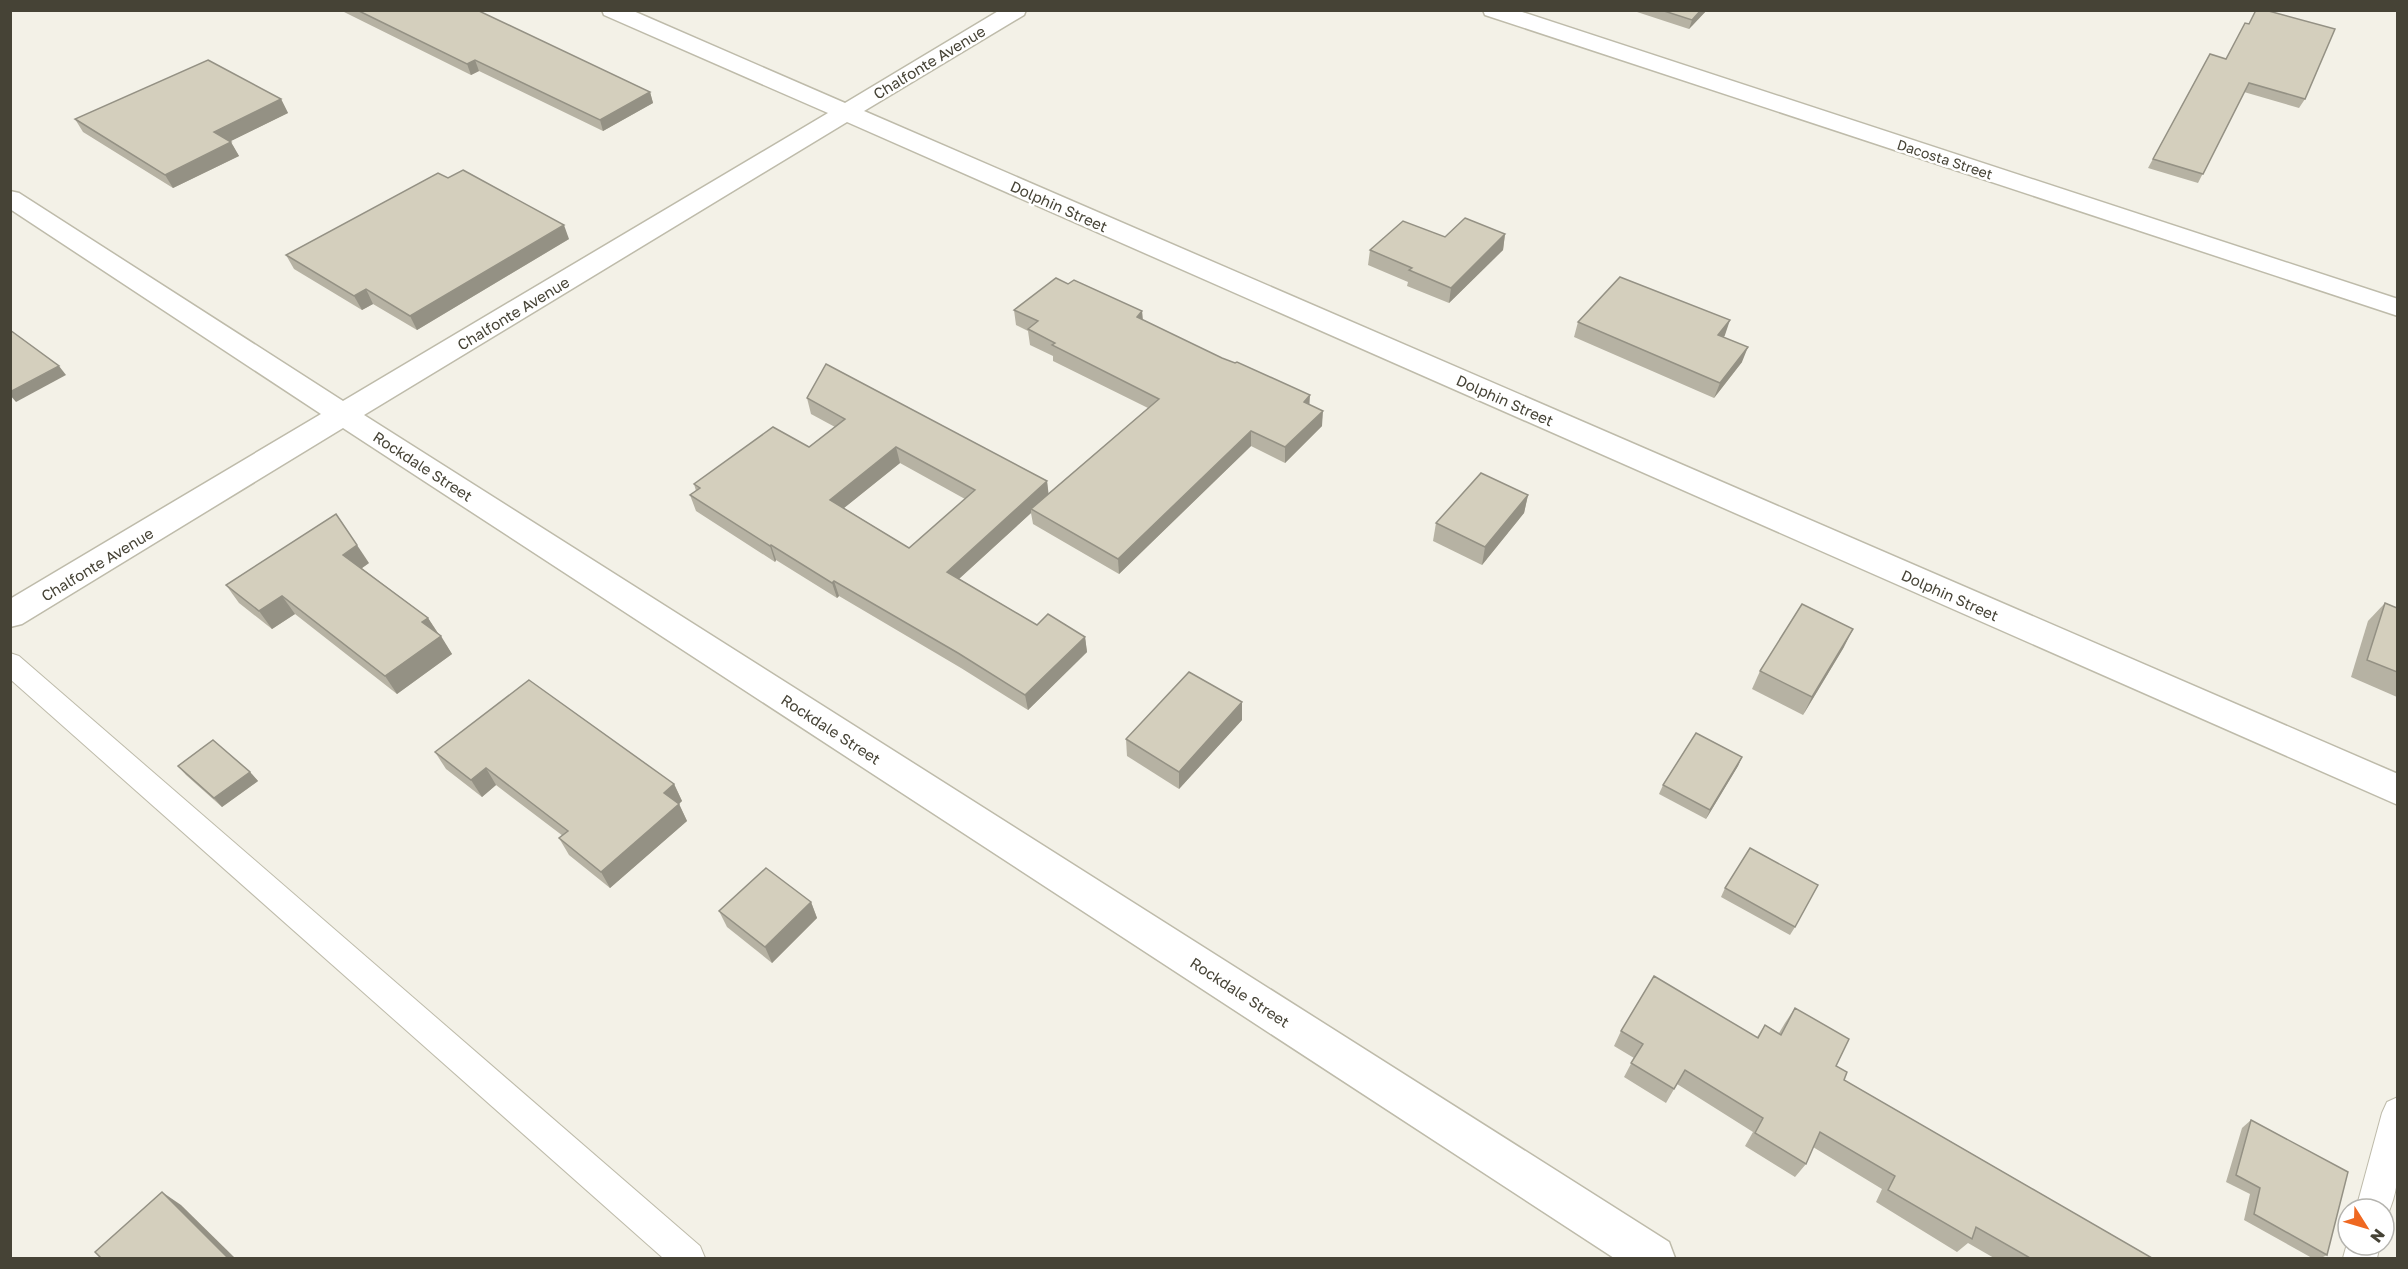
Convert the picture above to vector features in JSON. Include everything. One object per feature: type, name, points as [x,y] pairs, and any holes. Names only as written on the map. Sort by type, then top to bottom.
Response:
[{"type":"street","name":"Dolphin Street","points":[[612,10],[2397,790]]},
{"type":"street","name":"Chalfonte Avenue","points":[[10,615],[1016,10]]},
{"type":"street","name":"Dacosta Street","points":[[1493,10],[2397,308]]},
{"type":"street","name":"Rockdale Street","points":[[10,198],[343,415],[1653,1258]]},
{"type":"lane","points":[[10,663],[688,1258]]},
{"type":"lane","points":[[2376,1197],[2397,1113]]},
{"type":"building","points":[[357,10],[477,10],[650,92],[600,120],[475,60],[467,64]]},
{"type":"building","points":[[1661,10],[1701,10],[1692,20]]},
{"type":"building","points":[[2256,10],[2265,10],[2335,29],[2305,99],[2249,83],[2203,174],[2153,159],[2210,54],[2226,59],[2245,23],[2249,24]]},
{"type":"building","points":[[208,60],[281,99],[214,132],[231,142],[165,175],[75,119]]},
{"type":"building","points":[[463,170],[564,225],[410,316],[366,289],[354,296],[286,255],[438,173],[448,178]]},
{"type":"building","points":[[1465,218],[1505,234],[1451,288],[1370,250],[1403,221],[1445,237]]},
{"type":"building","points":[[1620,277],[1730,320],[1718,335],[1748,347],[1720,383],[1578,322]]},
{"type":"building","points":[[1056,278],[1068,284],[1074,280],[1142,311],[1137,317],[1222,358],[1237,362],[1310,395],[1304,402],[1323,411],[1285,447],[1251,431],[1118,559],[1031,509],[1159,399],[1052,345],[1055,343],[1028,329],[1038,321],[1014,310]]},
{"type":"building","points":[[10,330],[59,366],[10,392]]},
{"type":"building","points":[[826,364],[1047,481],[947,572],[1037,625],[1048,614],[1085,637],[1025,695],[958,653],[770,546],[690,495],[700,488],[694,484],[773,427],[809,447],[845,419],[807,398]],"holes":[[[896,447],[975,490],[909,548],[830,500]]]},
{"type":"building","points":[[1481,473],[1528,495],[1485,547],[1436,523]]},
{"type":"building","points":[[336,514],[357,545],[343,555],[428,618],[422,622],[441,636],[385,676],[282,596],[259,611],[226,585]]},
{"type":"building","points":[[2385,603],[2397,608],[2397,672],[2367,660]]},
{"type":"building","points":[[1802,604],[1853,629],[1812,697],[1760,671]]},
{"type":"building","points":[[1189,672],[1242,702],[1179,772],[1126,739]]},
{"type":"building","points":[[529,680],[674,784],[664,793],[679,804],[601,872],[559,838],[568,831],[486,768],[471,780],[435,752]]},
{"type":"building","points":[[1696,733],[1742,757],[1710,810],[1663,785]]},
{"type":"building","points":[[213,740],[250,772],[214,798],[178,766]]},
{"type":"building","points":[[1750,848],[1818,885],[1795,927],[1725,888]]},
{"type":"building","points":[[766,868],[811,902],[765,947],[719,911]]},
{"type":"building","points":[[1654,976],[1758,1038],[1765,1025],[1781,1035],[1795,1008],[1849,1039],[1836,1066],[1847,1072],[1844,1080],[2152,1258],[2030,1258],[1976,1227],[1972,1239],[1888,1190],[1895,1176],[1820,1132],[1806,1164],[1755,1133],[1763,1118],[1685,1070],[1674,1089],[1631,1063],[1643,1044],[1621,1031]]},
{"type":"building","points":[[2251,1120],[2348,1172],[2342,1197],[2336,1197],[2336,1219],[2327,1255],[2254,1214],[2260,1188],[2236,1175]]},
{"type":"building","points":[[162,1192],[228,1258],[101,1258],[95,1252]]}]
